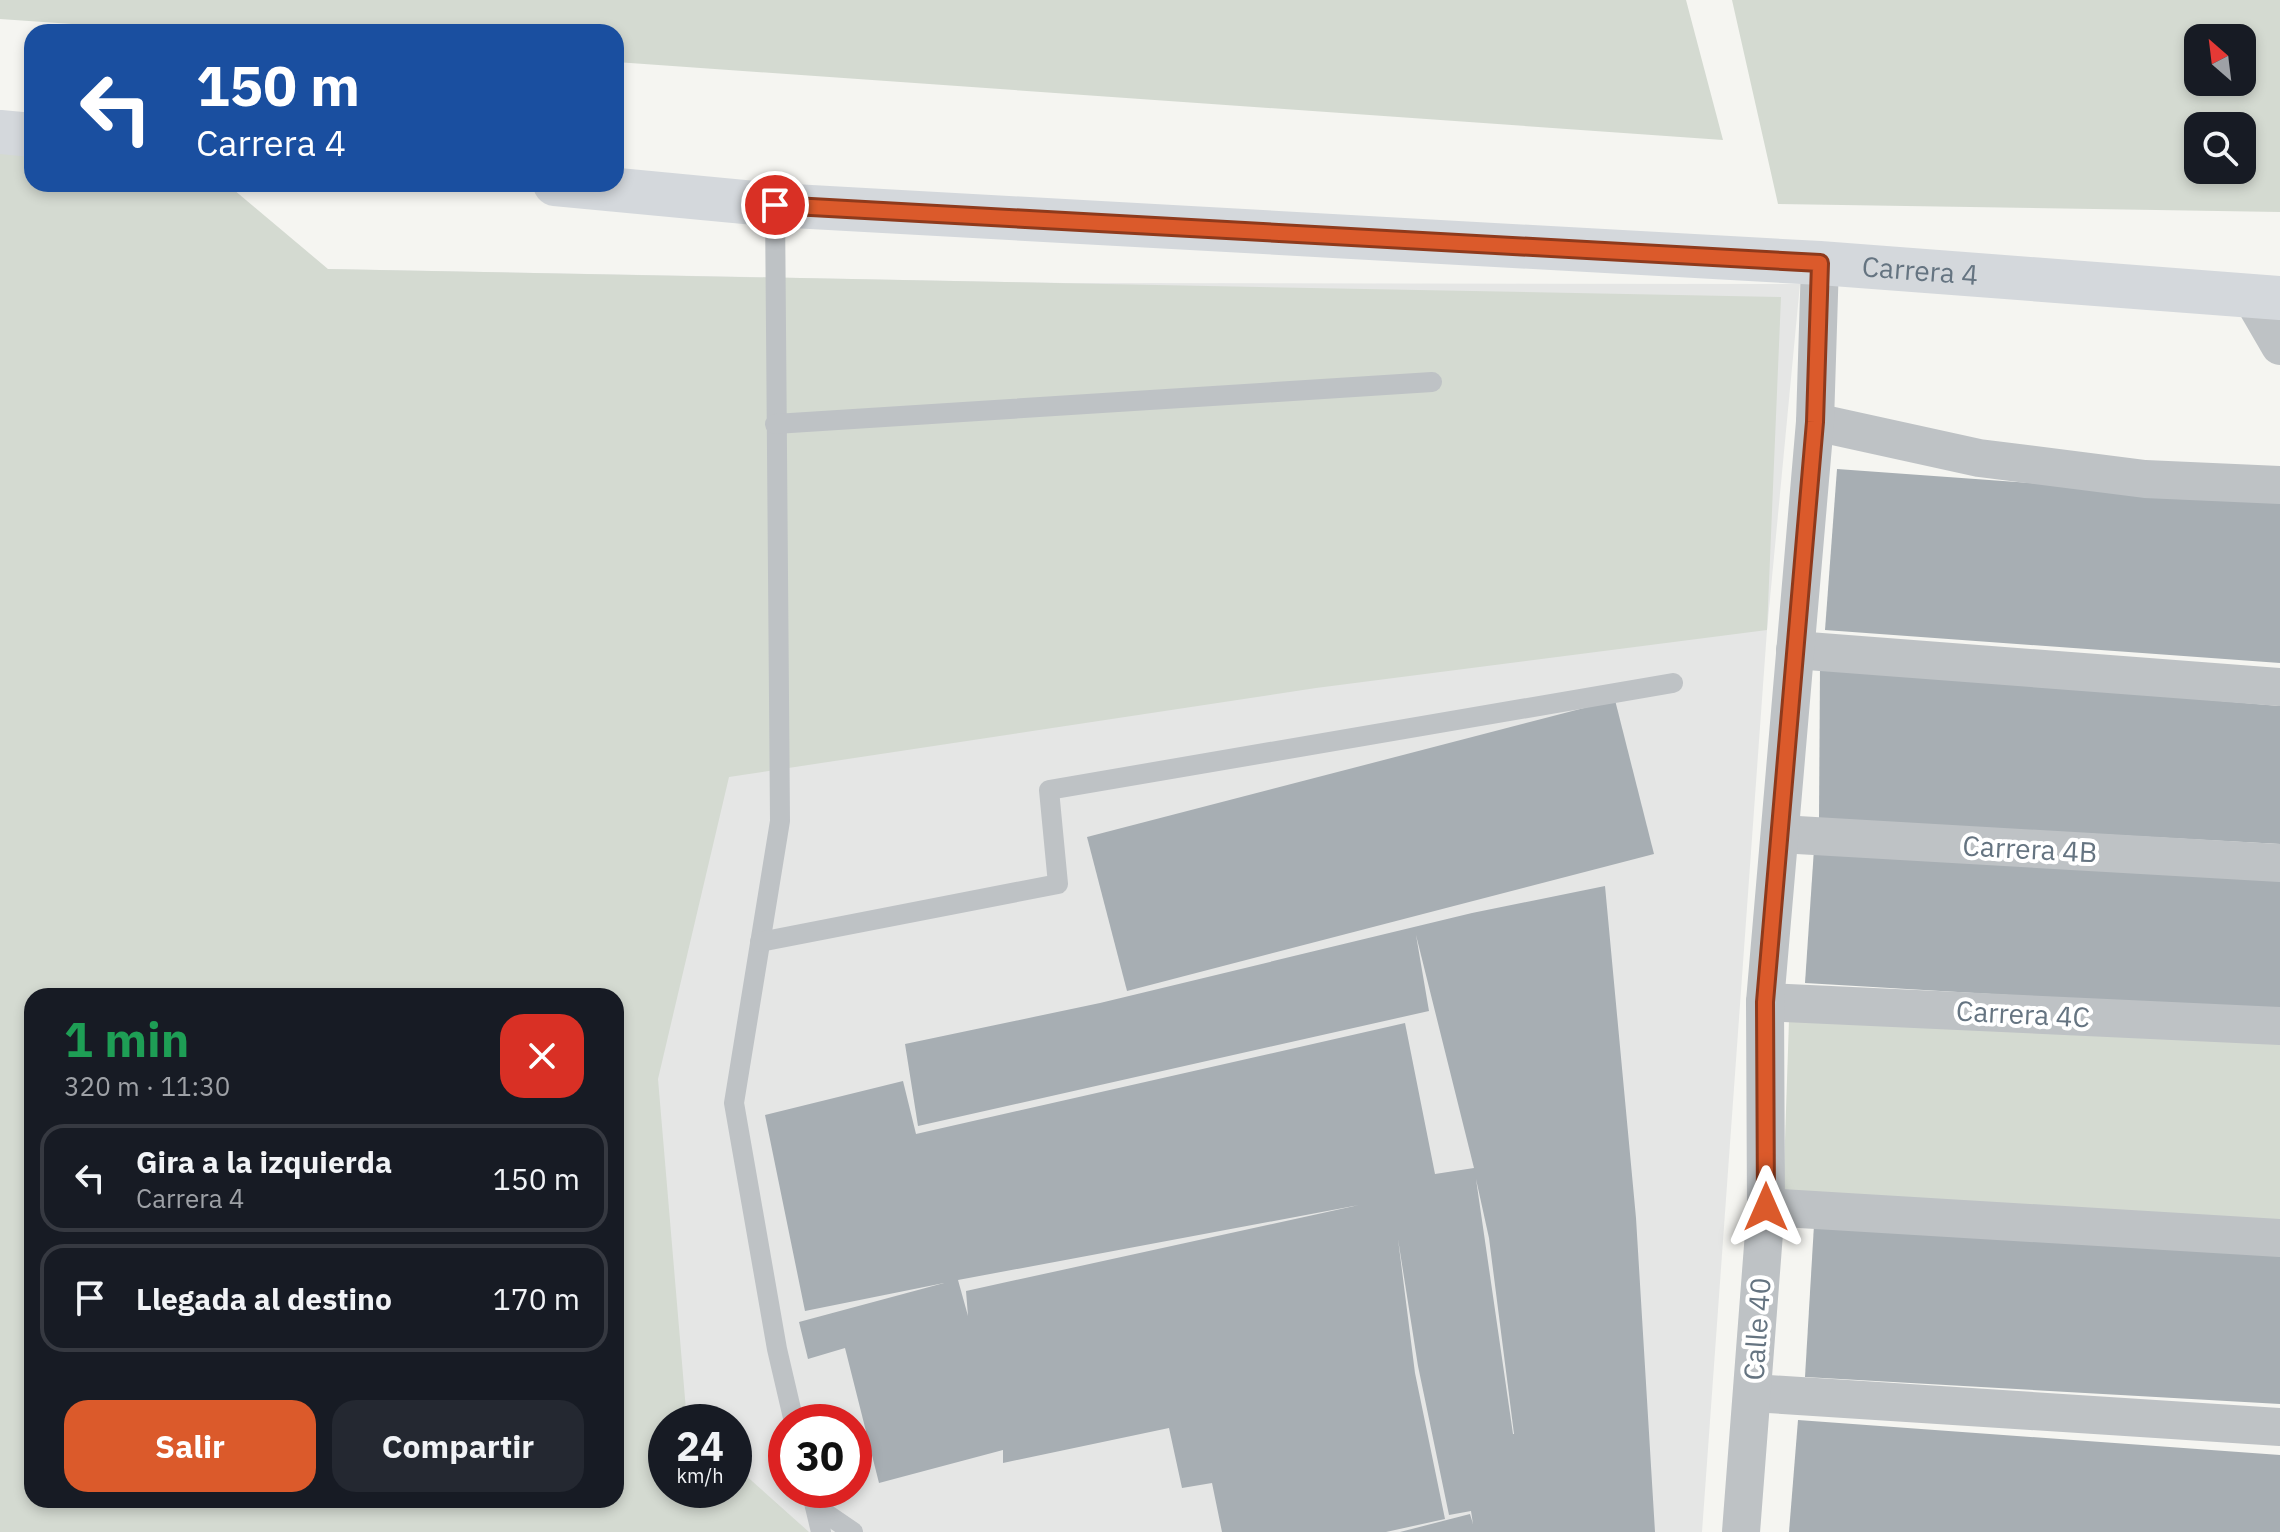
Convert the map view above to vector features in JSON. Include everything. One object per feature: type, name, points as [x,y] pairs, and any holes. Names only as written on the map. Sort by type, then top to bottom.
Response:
[{"type":"main road","points":[[0,132],[24,134]]},
{"type":"main road","name":"Carrera 4","points":[[624,191],[775,205],[1820,263],[2265,297]]},
{"type":"street","name":"Calle 40","points":[[1741,1532],[1766,1207],[1765,1002],[1815,422],[1820,263]]},
{"type":"street","points":[[2265,297],[2280,346]]},
{"type":"street","points":[[1815,422],[1979,458],[2145,479],[2280,485]]},
{"type":"street","points":[[1795,650],[2280,687]]},
{"type":"street","name":"Carrera 4B","points":[[1780,834],[2280,863]]},
{"type":"street","name":"Carrera 4C","points":[[1765,1002],[2280,1026]]},
{"type":"street","points":[[1766,1207],[2280,1238]]},
{"type":"street","points":[[1753,1393],[2280,1427]]},
{"type":"lane","points":[[775,205],[780,821],[734,1103],[777,1349],[790,1404]]},
{"type":"lane","points":[[775,424],[1432,382]]},
{"type":"lane","points":[[760,942],[1058,884],[1049,790],[1673,683]]},
{"type":"lane","points":[[815,1508],[821,1532]]},
{"type":"lane","points":[[825,1508],[853,1532]]},
{"type":"shaded area","points":[[0,0],[1686,0],[1723,140],[624,63],[624,24],[72,24],[0,19]]},
{"type":"shaded area","points":[[1732,0],[2280,0],[2280,212],[1778,204]]},
{"type":"shaded area","points":[[0,137],[24,139],[24,192],[237,192],[328,269],[1781,297],[1767,630],[1316,688],[729,777],[658,1079],[685,1404],[648,1404],[648,1508],[752,1508],[752,1481],[768,1495],[768,1508],[782,1508],[809,1532],[0,1532]]},
{"type":"shaded area","points":[[328,269],[1064,283],[1800,284],[1767,630],[1702,1532],[105,1532],[488,1508],[624,1508],[624,988],[613,988]]},
{"type":"shaded area","points":[[1789,1020],[2280,1032],[2280,1238],[1783,1200]]},
{"type":"building","points":[[1837,469],[2280,501],[2280,663],[1825,630]]},
{"type":"building","points":[[1820,667],[2280,706],[2280,844],[1819,819]]},
{"type":"building","points":[[1615,700],[1654,854],[1127,991],[1087,837]]},
{"type":"building","points":[[1814,849],[2280,876],[2280,1011],[1805,983]]},
{"type":"building","points":[[1605,886],[1636,1218],[1655,1532],[1400,1532],[1470,1514],[1473,1524],[1471,1511],[1449,1515],[1418,1366],[1398,1239],[1415,1373],[1445,1519],[1386,1532],[1222,1532],[1212,1483],[1182,1488],[1169,1428],[1003,1463],[1003,1450],[879,1483],[872,1455],[872,1404],[859,1404],[845,1348],[808,1359],[799,1322],[944,1283],[805,1311],[765,1115],[903,1081],[916,1134],[1405,1023],[1435,1174],[1474,1168],[1416,935],[1429,1011],[918,1126],[905,1044],[1100,1003],[1472,913]],"holes":[[[1476,1179],[1489,1238],[1514,1434]],[[1359,1205],[966,1291],[968,1316],[958,1280]]]},
{"type":"building","points":[[1814,1225],[2280,1250],[2280,1404],[1805,1377]]},
{"type":"building","points":[[1798,1420],[2280,1455],[2280,1532],[1789,1532]]},
{"type":"route","points":[[775,205],[1820,263],[1815,422],[1765,1002],[1766,1207]]}]
